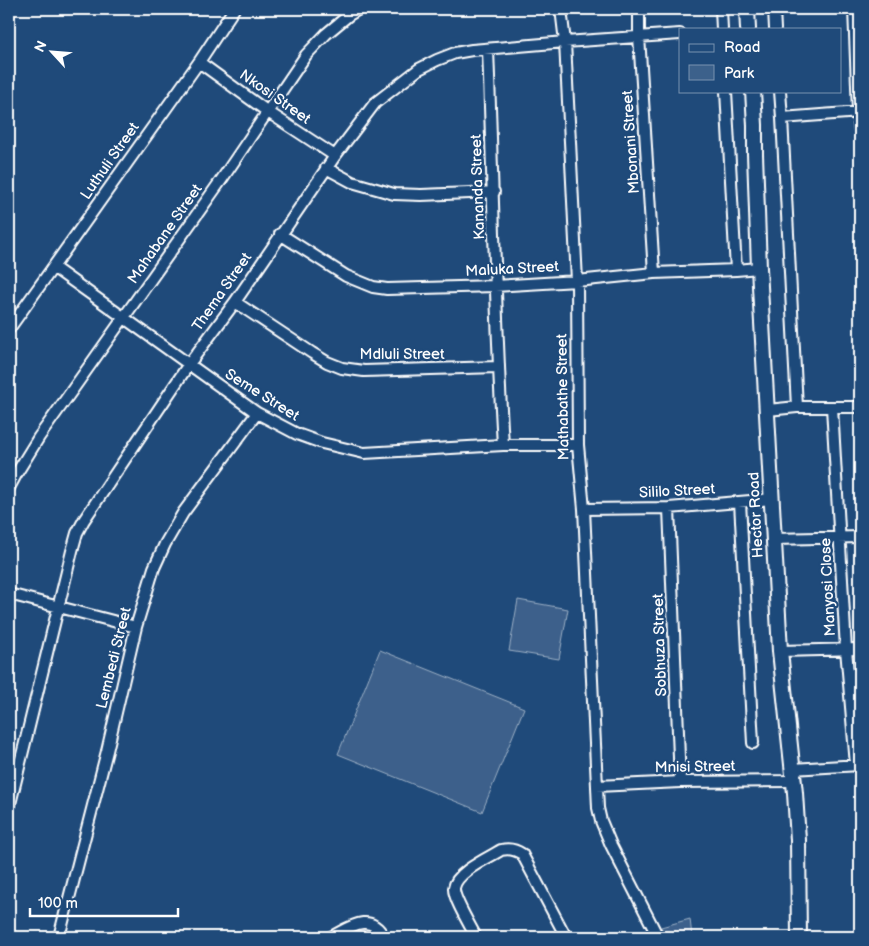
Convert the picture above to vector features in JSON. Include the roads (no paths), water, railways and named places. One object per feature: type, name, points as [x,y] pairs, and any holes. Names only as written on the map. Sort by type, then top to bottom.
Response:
[{"type":"street","name":"Luthuli Street","points":[[9,329],[199,62],[234,9]]},
{"type":"street","name":"Mahabane Street","points":[[9,488],[39,437],[222,179],[306,55],[326,34],[359,9]]},
{"type":"street","name":"Mathabathe Street","points":[[560,9],[565,42],[577,281],[578,445],[584,509],[598,808],[606,834],[658,937]]},
{"type":"street","name":"Mbonani Street","points":[[639,9],[654,273]]},
{"type":"street","points":[[721,9],[722,28]]},
{"type":"street","points":[[747,9],[748,28]]},
{"type":"street","points":[[774,9],[775,28]]},
{"type":"street","points":[[854,9],[860,132]]},
{"type":"street","name":"Thema Street","points":[[9,808],[75,542],[84,520],[189,364],[334,156],[376,103],[419,69],[436,60],[454,54],[565,42],[679,34]]},
{"type":"street","name":"Kananda Street","points":[[488,49],[494,192],[498,367],[503,445]]},
{"type":"street","name":"Nkosi Street","points":[[199,62],[268,112],[334,156]]},
{"type":"street","points":[[726,92],[736,270]]},
{"type":"street","name":"Hector Road","points":[[753,92],[759,268],[780,651],[798,840],[800,937]]},
{"type":"street","points":[[780,92],[797,407]]},
{"type":"street","points":[[782,118],[859,112]]},
{"type":"street","points":[[326,168],[352,182],[394,194],[421,195],[494,192]]},
{"type":"street","name":"Maluka Street","points":[[280,234],[346,276],[373,287],[387,289],[495,286],[577,281],[654,273],[759,268]]},
{"type":"street","name":"Seme Street","points":[[53,267],[257,413],[297,434],[329,445],[364,453],[503,445],[578,445]]},
{"type":"street","name":"Mdluli Street","points":[[234,302],[312,353],[342,368],[364,371],[498,367]]},
{"type":"street","points":[[768,410],[797,407],[860,407]]},
{"type":"street","name":"Manyosi Close","points":[[832,407],[846,649],[858,765]]},
{"type":"street","name":"Lembedi Street","points":[[59,937],[107,752],[136,628],[154,568],[173,528],[257,413]]},
{"type":"street","name":"Sililo Street","points":[[584,509],[670,508],[772,499]]},
{"type":"street","name":"Hector Road","points":[[740,502],[753,743]]},
{"type":"street","name":"Sobhuza Street","points":[[670,508],[680,782]]},
{"type":"street","points":[[774,539],[860,537]]},
{"type":"street","points":[[9,594],[136,628]]},
{"type":"street","points":[[780,651],[860,649]]},
{"type":"street","name":"Mnisi Street","points":[[597,786],[793,775],[858,765]]},
{"type":"street","points":[[476,937],[455,896],[454,888],[462,873],[501,850],[506,849],[518,850],[522,854],[566,937]]},
{"type":"street","points":[[331,937],[356,924],[365,923],[373,925],[384,937]]}]
